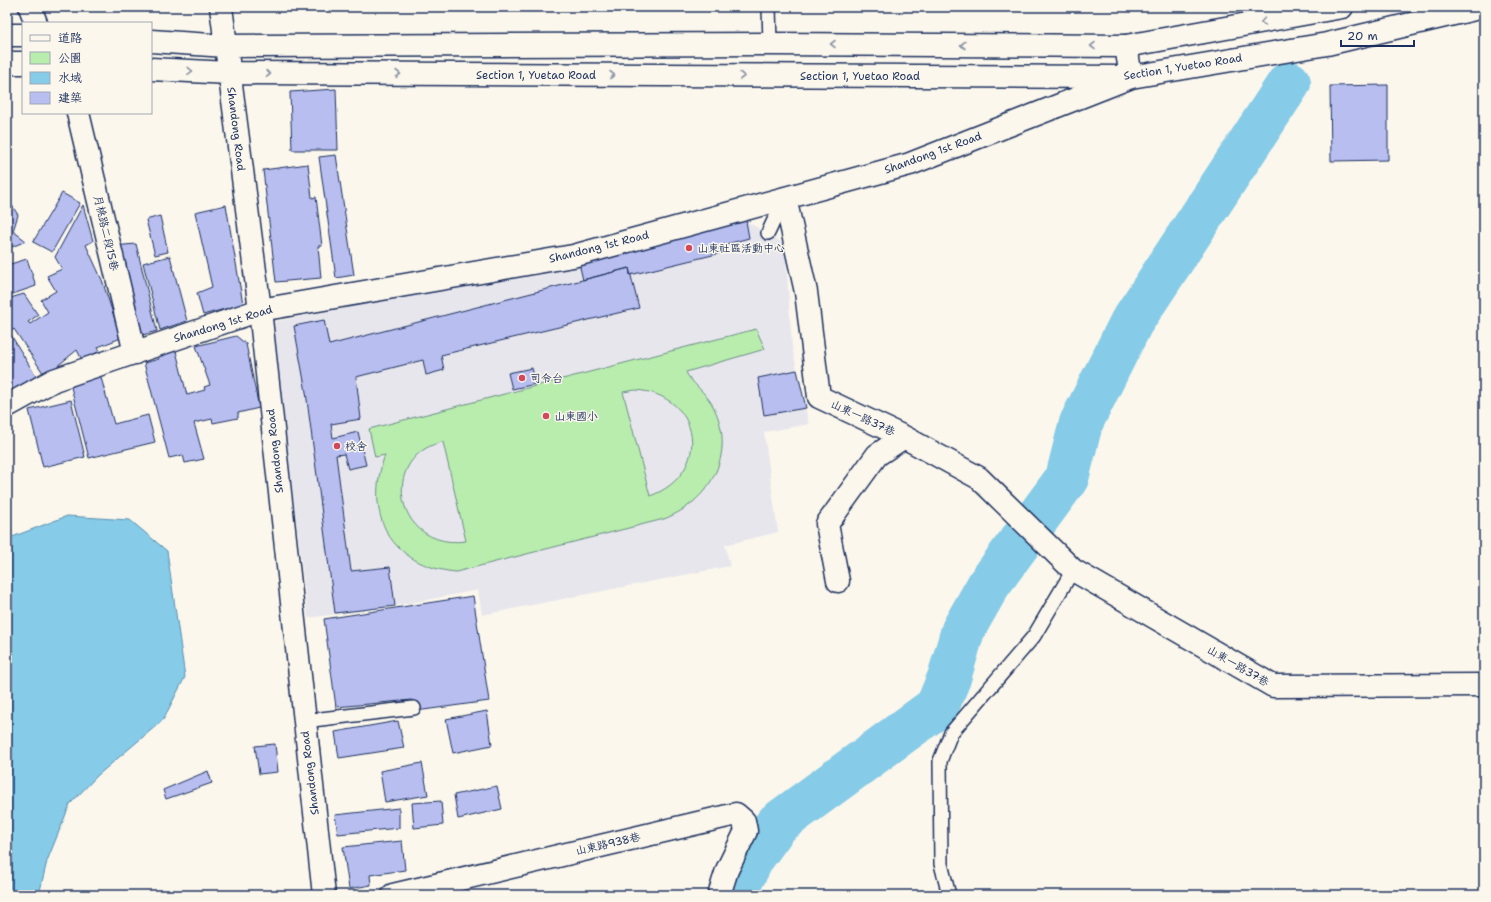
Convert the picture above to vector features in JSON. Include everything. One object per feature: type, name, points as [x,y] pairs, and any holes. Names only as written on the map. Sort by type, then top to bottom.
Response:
[{"type":"street","points":[[30,7],[36,22]]},
{"type":"street","name":"Shandong Road","points":[[222,7],[229,73],[260,310],[324,895]]},
{"type":"street","name":"Section 1, Yuetao Road","points":[[152,69],[229,73],[1132,77],[1327,44],[1483,7]]},
{"type":"street","points":[[152,41],[226,46],[770,44],[1126,46],[1334,8]]},
{"type":"street","points":[[7,35],[22,36]]},
{"type":"street","points":[[1126,46],[1132,77]]},
{"type":"street","points":[[7,63],[22,63]]},
{"type":"street","name":"Shandong 1st Road","points":[[7,406],[54,380],[260,310],[573,256],[910,164],[1132,77]]},
{"type":"street","name":"月桃路二段15巷","points":[[78,114],[135,353]]},
{"type":"street","name":"山東一路37巷","points":[[785,198],[806,292],[819,397],[904,436],[979,478],[1073,570],[1273,686],[1484,685]]},
{"type":"street","points":[[838,581],[826,524],[877,455],[904,436]]},
{"type":"street","name":"山東路938巷","points":[[392,895],[736,814],[744,821],[746,831],[727,870],[719,895]]},
{"type":"lane","points":[[769,7],[770,44]]},
{"type":"lane","points":[[768,233],[785,198]]},
{"type":"lane","points":[[949,895],[941,864],[940,761],[951,733],[1034,636],[1073,570]]},
{"type":"lane","points":[[304,721],[414,708]]},
{"type":"shaded area","name":"山東國小","points":[[746,221],[785,244],[792,347],[809,424],[764,432],[778,532],[725,545],[730,566],[482,615],[478,590],[395,606],[308,618],[272,322],[579,263]]},
{"type":"green space","points":[[756,329],[765,349],[686,372],[708,398],[714,408],[720,426],[722,443],[720,459],[714,475],[706,489],[694,501],[680,511],[664,519],[456,572],[433,568],[414,560],[399,548],[388,534],[381,517],[378,498],[379,477],[385,455],[375,457],[369,429]],"holes":[[[635,390],[657,395],[674,405],[686,419],[691,436],[691,453],[684,470],[670,485],[650,496],[623,392]],[[443,442],[466,541],[442,540],[423,532],[410,518],[403,501],[403,483],[409,465],[422,451]]]},
{"type":"water","points":[[67,516],[130,520],[167,551],[185,677],[163,720],[98,775],[70,804],[47,861],[39,895],[7,895],[7,539]]},
{"type":"building","points":[[1388,85],[1388,160],[1331,161],[1330,86]]},
{"type":"building","points":[[336,89],[338,150],[292,150],[290,92]]},
{"type":"building","points":[[336,155],[354,275],[336,278],[319,157]]},
{"type":"building","points":[[308,164],[312,198],[316,197],[322,246],[318,246],[321,278],[276,282],[263,170]]},
{"type":"building","points":[[62,193],[80,203],[52,252],[33,242]]},
{"type":"building","points":[[8,199],[18,215],[13,231],[26,241],[7,249]]},
{"type":"building","points":[[83,205],[93,241],[86,245],[102,280],[121,338],[98,347],[100,351],[82,360],[77,350],[45,376],[14,329],[7,334],[7,299],[24,294],[38,315],[28,322],[30,324],[48,312],[41,300],[56,291],[47,276],[62,269],[55,257]]},
{"type":"building","points":[[226,205],[243,304],[203,315],[197,293],[212,287],[195,212]]},
{"type":"building","points":[[160,216],[168,252],[155,255],[146,220]]},
{"type":"building","points":[[746,221],[749,238],[723,245],[725,252],[630,275],[629,268],[583,280],[579,263]]},
{"type":"building","points":[[136,244],[157,331],[139,336],[113,246]]},
{"type":"building","points":[[170,256],[187,321],[160,330],[143,263]]},
{"type":"building","points":[[27,259],[36,286],[7,296],[7,265]]},
{"type":"building","name":"校舍","points":[[629,268],[639,308],[441,355],[444,370],[426,375],[423,360],[356,377],[361,419],[331,424],[333,438],[358,432],[366,465],[348,469],[344,454],[336,455],[351,571],[390,567],[395,606],[335,613],[306,392],[294,326],[324,320],[329,345]]},
{"type":"building","points":[[11,335],[38,380],[7,397],[7,338]]},
{"type":"building","points":[[236,336],[246,344],[259,408],[238,413],[238,418],[213,423],[212,419],[194,423],[204,459],[185,463],[183,455],[169,458],[144,363],[159,359],[157,355],[176,351],[187,395],[205,390],[204,387],[210,385],[196,346]]},
{"type":"building","name":"司令台","points":[[532,368],[536,384],[512,389],[508,373]]},
{"type":"building","points":[[797,370],[806,408],[764,415],[758,378]]},
{"type":"building","points":[[100,374],[114,424],[148,415],[155,442],[89,458],[71,387]]},
{"type":"building","points":[[71,400],[85,457],[43,467],[29,410]]},
{"type":"building","points":[[473,596],[489,701],[416,711],[412,700],[336,707],[324,619]]},
{"type":"building","points":[[487,711],[492,745],[453,753],[446,719]]},
{"type":"building","points":[[398,721],[404,748],[339,758],[335,732]]},
{"type":"building","points":[[275,744],[278,772],[259,774],[255,746]]},
{"type":"building","points":[[422,763],[428,795],[385,802],[380,771]]},
{"type":"building","points":[[208,771],[212,783],[166,799],[163,790]]},
{"type":"building","points":[[497,786],[502,809],[458,819],[454,795]]},
{"type":"building","points":[[441,801],[443,825],[414,828],[412,803]]},
{"type":"building","points":[[399,808],[399,828],[338,834],[335,815]]},
{"type":"building","points":[[402,841],[405,870],[370,875],[371,885],[349,889],[343,847]]},
{"type":"waterway","points":[[736,895],[737,889],[753,857],[777,824],[937,707],[949,678],[963,630],[989,584],[1067,478],[1081,423],[1131,323],[1289,83]]},
{"type":"place","name":"山東社區活動中心","points":[[689,248]]},
{"type":"place","name":"司令台","points":[[522,378]]},
{"type":"place","name":"山東國小","points":[[546,416]]},
{"type":"place","name":"校舍","points":[[337,446]]}]
